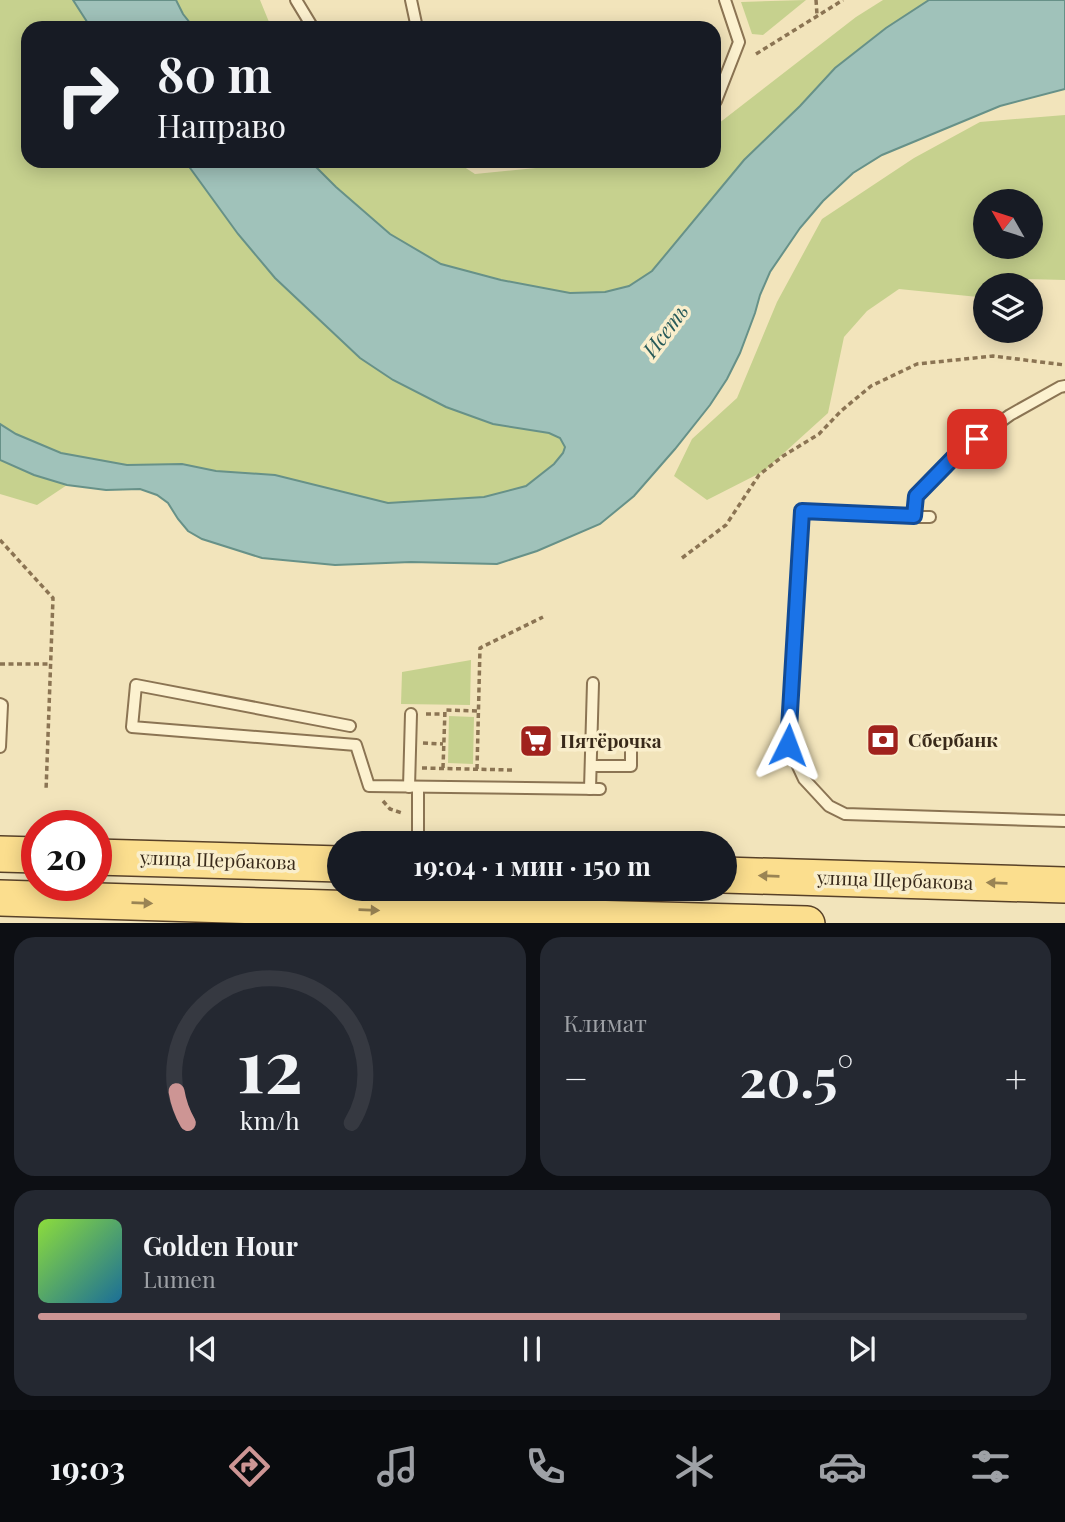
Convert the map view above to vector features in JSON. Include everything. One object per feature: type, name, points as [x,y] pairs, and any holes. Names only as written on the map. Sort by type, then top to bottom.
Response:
[{"type":"main road","points":[[0,854],[21,855]]},
{"type":"main road","name":"улица Щербакова","points":[[112,857],[327,864]]},
{"type":"main road","name":"улица Щербакова","points":[[737,875],[1065,885]]},
{"type":"main road","points":[[0,898],[807,923]]},
{"type":"lane","points":[[296,0],[309,21]]},
{"type":"lane","points":[[411,0],[416,21]]},
{"type":"lane","points":[[721,88],[738,42],[725,0]]},
{"type":"lane","points":[[914,516],[916,496],[960,451],[1010,415],[1065,386]]},
{"type":"lane","points":[[930,517],[802,511],[788,745],[804,779],[829,806],[845,814],[1065,821]]},
{"type":"lane","points":[[350,726],[136,685],[132,727],[356,745],[369,786],[595,789],[591,765],[593,683]]},
{"type":"lane","points":[[0,705],[0,747]]},
{"type":"lane","points":[[411,713],[418,831]]},
{"type":"lane","points":[[591,765],[631,766],[631,751]]},
{"type":"path","points":[[816,0],[817,17]]},
{"type":"path","points":[[756,54],[844,0]]},
{"type":"path","points":[[681,558],[726,524],[759,475],[783,456],[819,434],[871,386],[917,364],[993,356],[1065,365]]},
{"type":"path","points":[[0,540],[53,598],[46,791]]},
{"type":"path","points":[[477,769],[480,648],[543,617]]},
{"type":"path","points":[[0,664],[50,664]]},
{"type":"path","points":[[443,768],[445,710],[479,711]]},
{"type":"path","points":[[369,786],[390,809],[418,817]]},
{"type":"green space","points":[[0,0],[73,0],[86,21],[21,21],[21,168],[190,168],[238,234],[275,278],[360,358],[393,380],[446,407],[493,424],[549,433],[560,438],[565,447],[554,464],[526,486],[484,497],[388,503],[275,475],[216,471],[182,464],[127,465],[61,453],[16,434],[0,424]]},
{"type":"green space","points":[[176,0],[260,0],[269,21],[188,21]]},
{"type":"green space","points":[[806,0],[763,35],[752,34],[741,2]]},
{"type":"green space","points":[[883,0],[929,0],[886,28],[835,68],[744,160],[652,271],[629,286],[605,292],[570,293],[501,280],[441,264],[390,234],[317,168],[466,168],[475,174],[536,168],[721,168],[721,122],[856,17]]},
{"type":"green space","points":[[1065,115],[1065,280],[1043,279],[1043,273],[973,273],[973,296],[899,289],[867,311],[844,337],[828,413],[764,471],[707,500],[674,476],[692,439],[737,398],[777,302],[822,219],[914,158],[980,122]]},
{"type":"green space","points":[[0,460],[34,475],[67,485],[37,505],[0,494]]},
{"type":"green space","points":[[471,660],[470,705],[401,704],[402,672]]},
{"type":"green space","points":[[449,716],[474,717],[473,764],[448,763]]},
{"type":"water","points":[[73,0],[176,0],[188,21],[86,21]]},
{"type":"water","name":"Исеть","points":[[929,0],[1065,0],[1065,89],[1000,106],[882,155],[853,173],[823,201],[800,228],[770,272],[740,353],[710,405],[634,496],[600,524],[537,551],[497,564],[411,562],[335,565],[262,558],[202,539],[188,531],[168,503],[157,495],[140,489],[106,490],[67,485],[34,475],[0,460],[0,424],[16,434],[61,453],[127,465],[182,464],[216,471],[275,475],[388,503],[484,497],[526,486],[554,464],[563,453],[565,447],[560,438],[549,433],[493,424],[446,407],[393,380],[360,358],[275,278],[238,234],[190,168],[317,168],[390,234],[441,264],[501,280],[570,293],[605,292],[629,286],[652,271],[744,160],[835,68],[886,28]]},
{"type":"place","name":"Сбербанк","points":[[883,740]]},
{"type":"place","name":"Пятёрочка","points":[[536,741]]},
{"type":"route","points":[[788,745],[802,511],[914,516],[916,496],[960,451],[977,439]]}]
